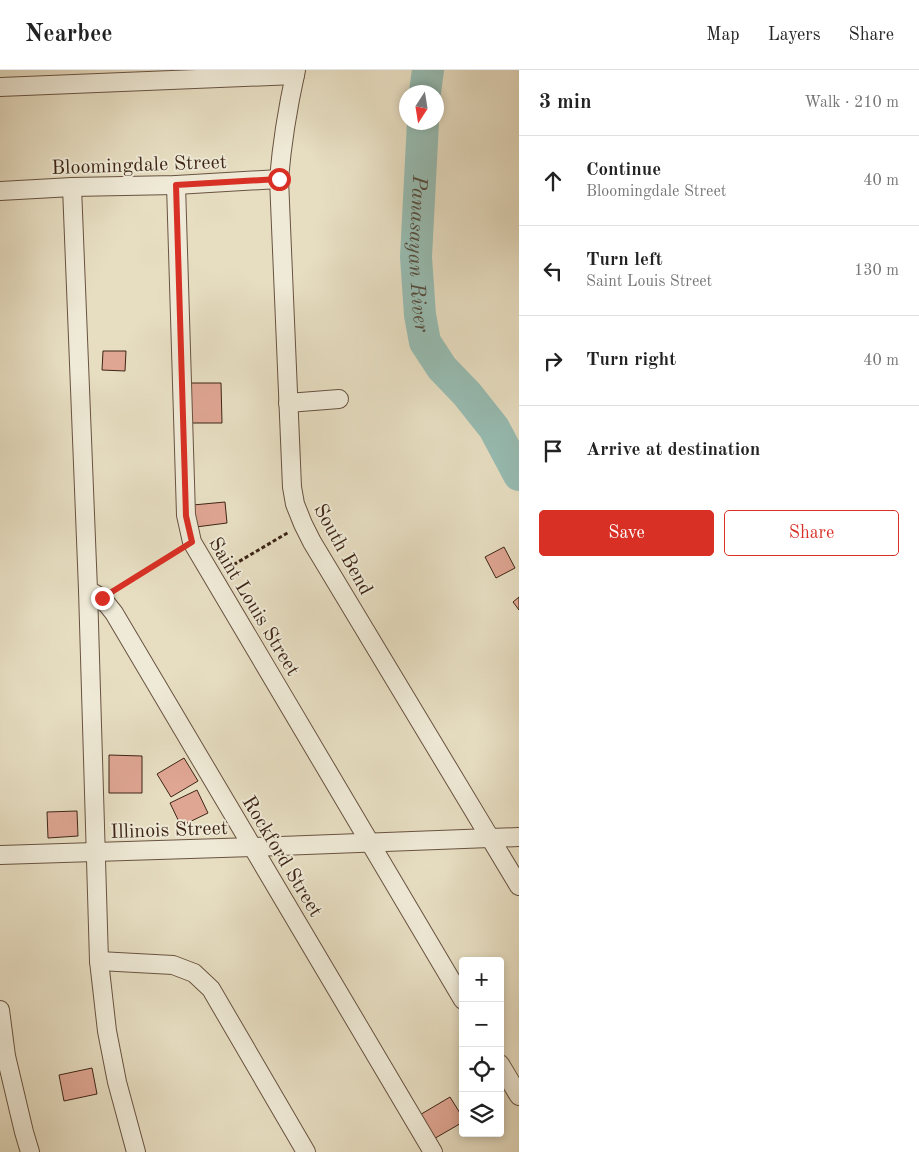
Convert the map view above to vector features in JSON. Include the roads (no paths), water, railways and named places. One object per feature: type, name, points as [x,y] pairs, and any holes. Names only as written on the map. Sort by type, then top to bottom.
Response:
[{"type":"street","points":[[0,87],[295,73]]},
{"type":"street","name":"South Bend","points":[[295,73],[282,145],[279,179],[292,487],[295,504],[303,524],[318,550],[519,886]]},
{"type":"street","name":"Bloomingdale Street","points":[[0,191],[72,187],[176,185],[279,179]]},
{"type":"street","name":"Saint Louis Street","points":[[176,185],[186,516],[192,542],[459,993]]},
{"type":"street","points":[[72,187],[95,594],[96,852],[99,961],[107,1031],[117,1082],[136,1152]]},
{"type":"street","points":[[288,403],[339,399]]},
{"type":"street","name":"Rockford Street","points":[[95,594],[114,613],[433,1152]]},
{"type":"street","name":"Illinois Street","points":[[0,855],[519,836]]},
{"type":"street","points":[[99,961],[174,965],[194,973],[211,989],[306,1152]]},
{"type":"street","points":[[0,1010],[6,1056],[30,1152]]},
{"type":"street","points":[[504,1071],[519,1096]]},
{"type":"waterway","name":"Panasayan River","points":[[426,85],[428,70]]},
{"type":"waterway","name":"Panasayan River","points":[[423,130],[416,257],[420,315],[425,342],[442,368],[467,394],[494,428],[519,475]]}]
